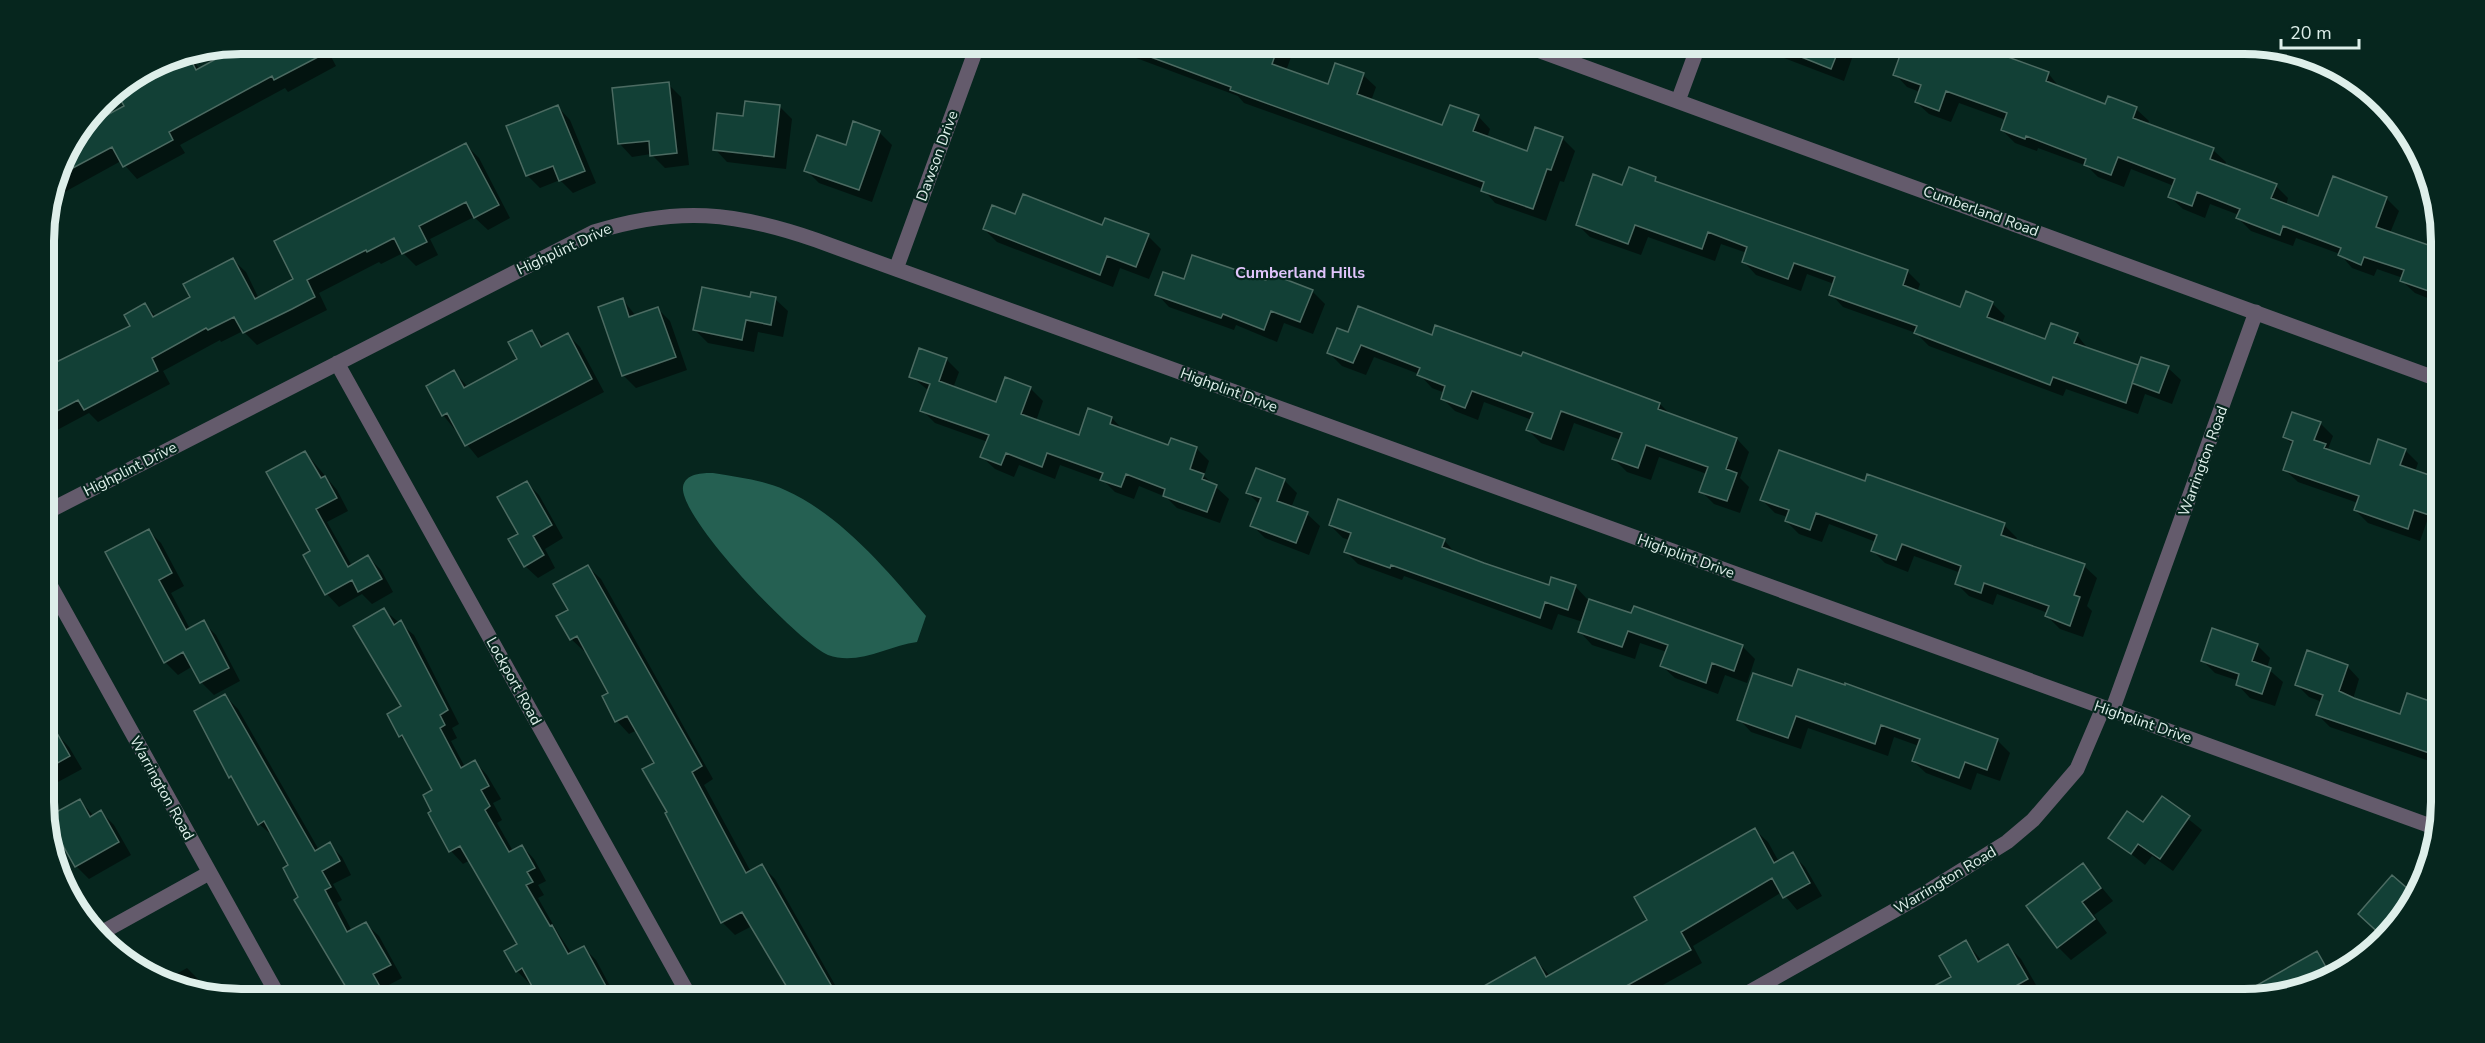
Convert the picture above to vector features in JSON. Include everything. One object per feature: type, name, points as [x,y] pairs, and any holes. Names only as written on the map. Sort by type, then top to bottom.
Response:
[{"type":"street","name":"Dawson Drive","points":[[896,268],[974,54]]},
{"type":"street","name":"Cumberland Road","points":[[1549,54],[2431,377]]},
{"type":"street","points":[[1678,100],[1695,54]]},
{"type":"street","name":"Highplint Drive","points":[[54,508],[594,232],[633,220],[705,215],[747,219],[777,226],[896,268],[2429,825]]},
{"type":"street","name":"Warrington Road","points":[[1755,989],[1952,878],[2007,842],[2033,820],[2077,769],[2108,710],[2256,312]]},
{"type":"street","name":"Lockport Road","points":[[337,363],[685,989]]},
{"type":"street","name":"Warrington Road","points":[[54,592],[274,989]]},
{"type":"street","points":[[105,930],[209,873]]},
{"type":"shaded area","points":[[713,473],[759,481],[785,490],[806,501],[844,529],[879,563],[926,616],[917,642],[862,657],[850,658],[828,655],[813,646],[768,605],[719,551],[687,503],[684,482],[691,476]]},
{"type":"building","points":[[324,54],[274,80],[272,76],[169,132],[173,140],[123,167],[112,147],[67,171],[93,127],[100,119],[124,106],[120,99],[147,79],[181,64],[191,61],[196,70],[222,56]]},
{"type":"building","points":[[1142,54],[1276,54],[1272,64],[1328,84],[1335,63],[1364,73],[1357,94],[1442,125],[1450,105],[1479,115],[1473,131],[1527,151],[1535,127],[1563,137],[1551,170],[1547,169],[1533,209],[1481,191],[1484,182],[1230,90],[1231,87]]},
{"type":"building","points":[[1794,54],[1837,54],[1831,69]]},
{"type":"building","points":[[1900,54],[1990,54],[1996,56],[2000,54],[2049,72],[2046,81],[2105,104],[2108,96],[2137,107],[2133,118],[2214,148],[2210,159],[2277,184],[2271,198],[2318,216],[2333,176],[2387,197],[2376,227],[2431,246],[2431,292],[2400,281],[2404,270],[2364,257],[2361,265],[2338,255],[2341,248],[2283,226],[2280,235],[2236,218],[2240,209],[2197,192],[2192,206],[2168,197],[2175,179],[2118,157],[2111,175],[2084,165],[2086,159],[2026,136],[2025,139],[2001,130],[2007,113],[1946,91],[1939,111],[1915,102],[1921,85],[1893,75]]},
{"type":"building","points":[[669,82],[677,153],[650,156],[649,141],[618,144],[612,88]]},
{"type":"building","points":[[745,101],[780,105],[774,157],[713,150],[717,113],[743,116]]},
{"type":"building","points":[[558,105],[585,171],[559,181],[553,166],[526,176],[506,126]]},
{"type":"building","points":[[853,121],[880,131],[859,190],[804,171],[817,135],[846,145]]},
{"type":"building","points":[[466,143],[499,205],[474,218],[466,202],[419,226],[427,242],[402,254],[394,238],[367,252],[366,250],[307,280],[315,297],[243,333],[234,317],[208,330],[206,328],[152,358],[158,371],[84,410],[78,400],[54,413],[54,363],[130,326],[124,315],[145,303],[153,317],[190,297],[183,284],[233,258],[255,299],[293,279],[274,241]]},
{"type":"building","points":[[1629,167],[1656,177],[1655,181],[1908,270],[1903,285],[1960,307],[1966,291],[1993,302],[1987,317],[2045,339],[2051,323],[2078,333],[2074,343],[2138,365],[2126,403],[2053,377],[2050,385],[1914,333],[1917,326],[1829,295],[1835,277],[1794,263],[1788,279],[1742,262],[1747,247],[1708,232],[1702,249],[1635,225],[1628,244],[1576,225],[1593,174],[1622,185]]},
{"type":"building","points":[[1023,194],[1102,225],[1105,218],[1149,234],[1136,267],[1107,256],[1100,275],[983,229],[992,205],[1015,214]]},
{"type":"building","points":[[1192,255],[1266,280],[1269,273],[1313,290],[1300,322],[1271,311],[1264,330],[1223,314],[1221,318],[1155,295],[1163,272],[1184,279]]},
{"type":"building","points":[[702,287],[750,297],[751,292],[776,297],[771,325],[746,320],[742,340],[693,330]]},
{"type":"building","points":[[623,298],[629,317],[658,307],[676,357],[622,376],[598,307]]},
{"type":"building","points":[[1358,306],[1432,335],[1435,325],[1521,356],[1523,352],[1660,403],[1658,409],[1737,438],[1726,469],[1737,473],[1727,501],[1699,492],[1708,467],[1646,445],[1638,468],[1612,459],[1622,433],[1561,411],[1551,439],[1526,430],[1533,413],[1472,391],[1465,408],[1441,399],[1445,386],[1417,375],[1420,368],[1361,345],[1353,363],[1327,353],[1337,328],[1348,332]]},
{"type":"building","points":[[532,330],[541,347],[568,333],[592,379],[465,446],[447,413],[442,416],[426,386],[454,370],[464,388],[517,359],[508,342]]},
{"type":"building","points":[[919,348],[947,358],[939,381],[996,402],[1005,377],[1031,387],[1021,414],[1079,435],[1088,408],[1112,417],[1110,424],[1168,445],[1171,438],[1197,447],[1190,469],[1204,474],[1202,479],[1217,485],[1207,512],[1163,496],[1165,489],[1126,474],[1121,487],[1100,480],[1103,473],[1047,453],[1042,467],[1006,453],[1001,465],[980,457],[989,435],[920,411],[930,384],[909,377]]},
{"type":"building","points":[[2141,357],[2169,366],[2159,393],[2132,383]]},
{"type":"building","points":[[2292,412],[2321,422],[2314,440],[2326,444],[2324,448],[2370,464],[2378,439],[2406,449],[2400,465],[2431,476],[2431,516],[2414,510],[2408,529],[2354,510],[2359,496],[2283,470],[2293,441],[2283,437]]},
{"type":"building","points":[[1779,450],[1865,481],[1867,474],[2005,523],[2001,535],[2085,564],[2074,595],[2080,597],[2070,626],[2045,616],[2049,606],[1984,583],[1981,593],[1955,584],[1961,566],[1902,544],[1896,560],[1871,551],[1877,535],[1816,513],[1810,530],[1785,521],[1789,510],[1760,500]]},
{"type":"building","points":[[305,451],[321,478],[325,476],[337,498],[316,509],[348,567],[368,555],[382,579],[358,592],[352,580],[325,595],[303,555],[310,551],[266,472]]},
{"type":"building","points":[[1256,468],[1285,479],[1277,501],[1308,512],[1296,543],[1250,526],[1261,498],[1246,493]]},
{"type":"building","points":[[527,481],[552,525],[533,536],[544,555],[524,567],[508,539],[518,534],[497,497]]},
{"type":"building","points":[[1338,499],[1445,539],[1442,547],[1484,563],[1549,585],[1551,577],[1576,585],[1568,610],[1545,602],[1540,618],[1391,565],[1390,568],[1344,552],[1351,533],[1329,525]]},
{"type":"building","points":[[149,529],[172,573],[159,580],[186,630],[204,620],[229,668],[200,683],[183,652],[164,663],[105,552]]},
{"type":"building","points":[[588,565],[702,766],[692,772],[746,873],[762,864],[833,989],[788,989],[742,912],[721,923],[665,813],[667,812],[642,769],[654,763],[627,716],[615,722],[602,696],[608,693],[577,636],[570,640],[556,616],[568,610],[553,584]]},
{"type":"building","points":[[1589,599],[1631,613],[1634,606],[1743,645],[1734,671],[1712,663],[1706,683],[1660,666],[1668,645],[1628,631],[1622,647],[1578,632]]},
{"type":"building","points":[[384,608],[394,625],[401,620],[448,710],[440,715],[445,725],[440,728],[461,768],[475,760],[489,786],[481,790],[490,806],[485,810],[509,852],[522,845],[535,868],[527,872],[533,882],[526,885],[568,954],[584,946],[608,989],[534,989],[522,968],[516,972],[504,951],[517,944],[460,846],[449,852],[428,813],[431,811],[423,795],[432,790],[402,735],[399,737],[387,714],[401,706],[353,626]]},
{"type":"building","points":[[2212,628],[2258,644],[2252,661],[2271,668],[2262,694],[2236,685],[2239,674],[2201,661]]},
{"type":"building","points":[[2307,650],[2348,665],[2339,691],[2354,698],[2400,714],[2407,693],[2431,701],[2431,754],[2316,715],[2323,695],[2295,685]]},
{"type":"building","points":[[1798,669],[1845,685],[1845,683],[1998,739],[1987,770],[1965,762],[1959,778],[1912,761],[1920,739],[1881,725],[1875,744],[1796,716],[1788,738],[1737,720],[1753,673],[1792,686]]},
{"type":"building","points":[[225,694],[315,851],[330,842],[340,861],[322,871],[331,887],[325,890],[347,932],[366,922],[391,965],[373,974],[381,989],[347,989],[294,900],[298,897],[283,868],[288,865],[264,821],[258,825],[231,776],[229,778],[194,711]]},
{"type":"building","points":[[54,728],[70,756],[54,765]]},
{"type":"building","points":[[2162,796],[2190,816],[2160,859],[2138,844],[2131,854],[2108,838],[2127,811],[2143,822]]},
{"type":"building","points":[[80,799],[90,817],[101,810],[119,842],[75,867],[58,836],[54,813]]},
{"type":"building","points":[[1755,828],[1774,863],[1793,852],[1810,883],[1783,898],[1772,878],[1681,932],[1691,950],[1621,989],[1479,989],[1535,957],[1546,977],[1647,920],[1634,897]]},
{"type":"building","points":[[2083,863],[2101,888],[2082,902],[2095,919],[2057,948],[2026,906]]},
{"type":"building","points":[[2392,875],[2409,890],[2392,916],[2378,932],[2358,914]]},
{"type":"building","points":[[1966,940],[1978,962],[2008,944],[2028,979],[2010,989],[1929,989],[1951,977],[1939,956]]},
{"type":"building","points":[[2317,951],[2327,969],[2292,983],[2250,989]]},
{"type":"district","name":"Cumberland Hills","points":[[1300,273]]}]
